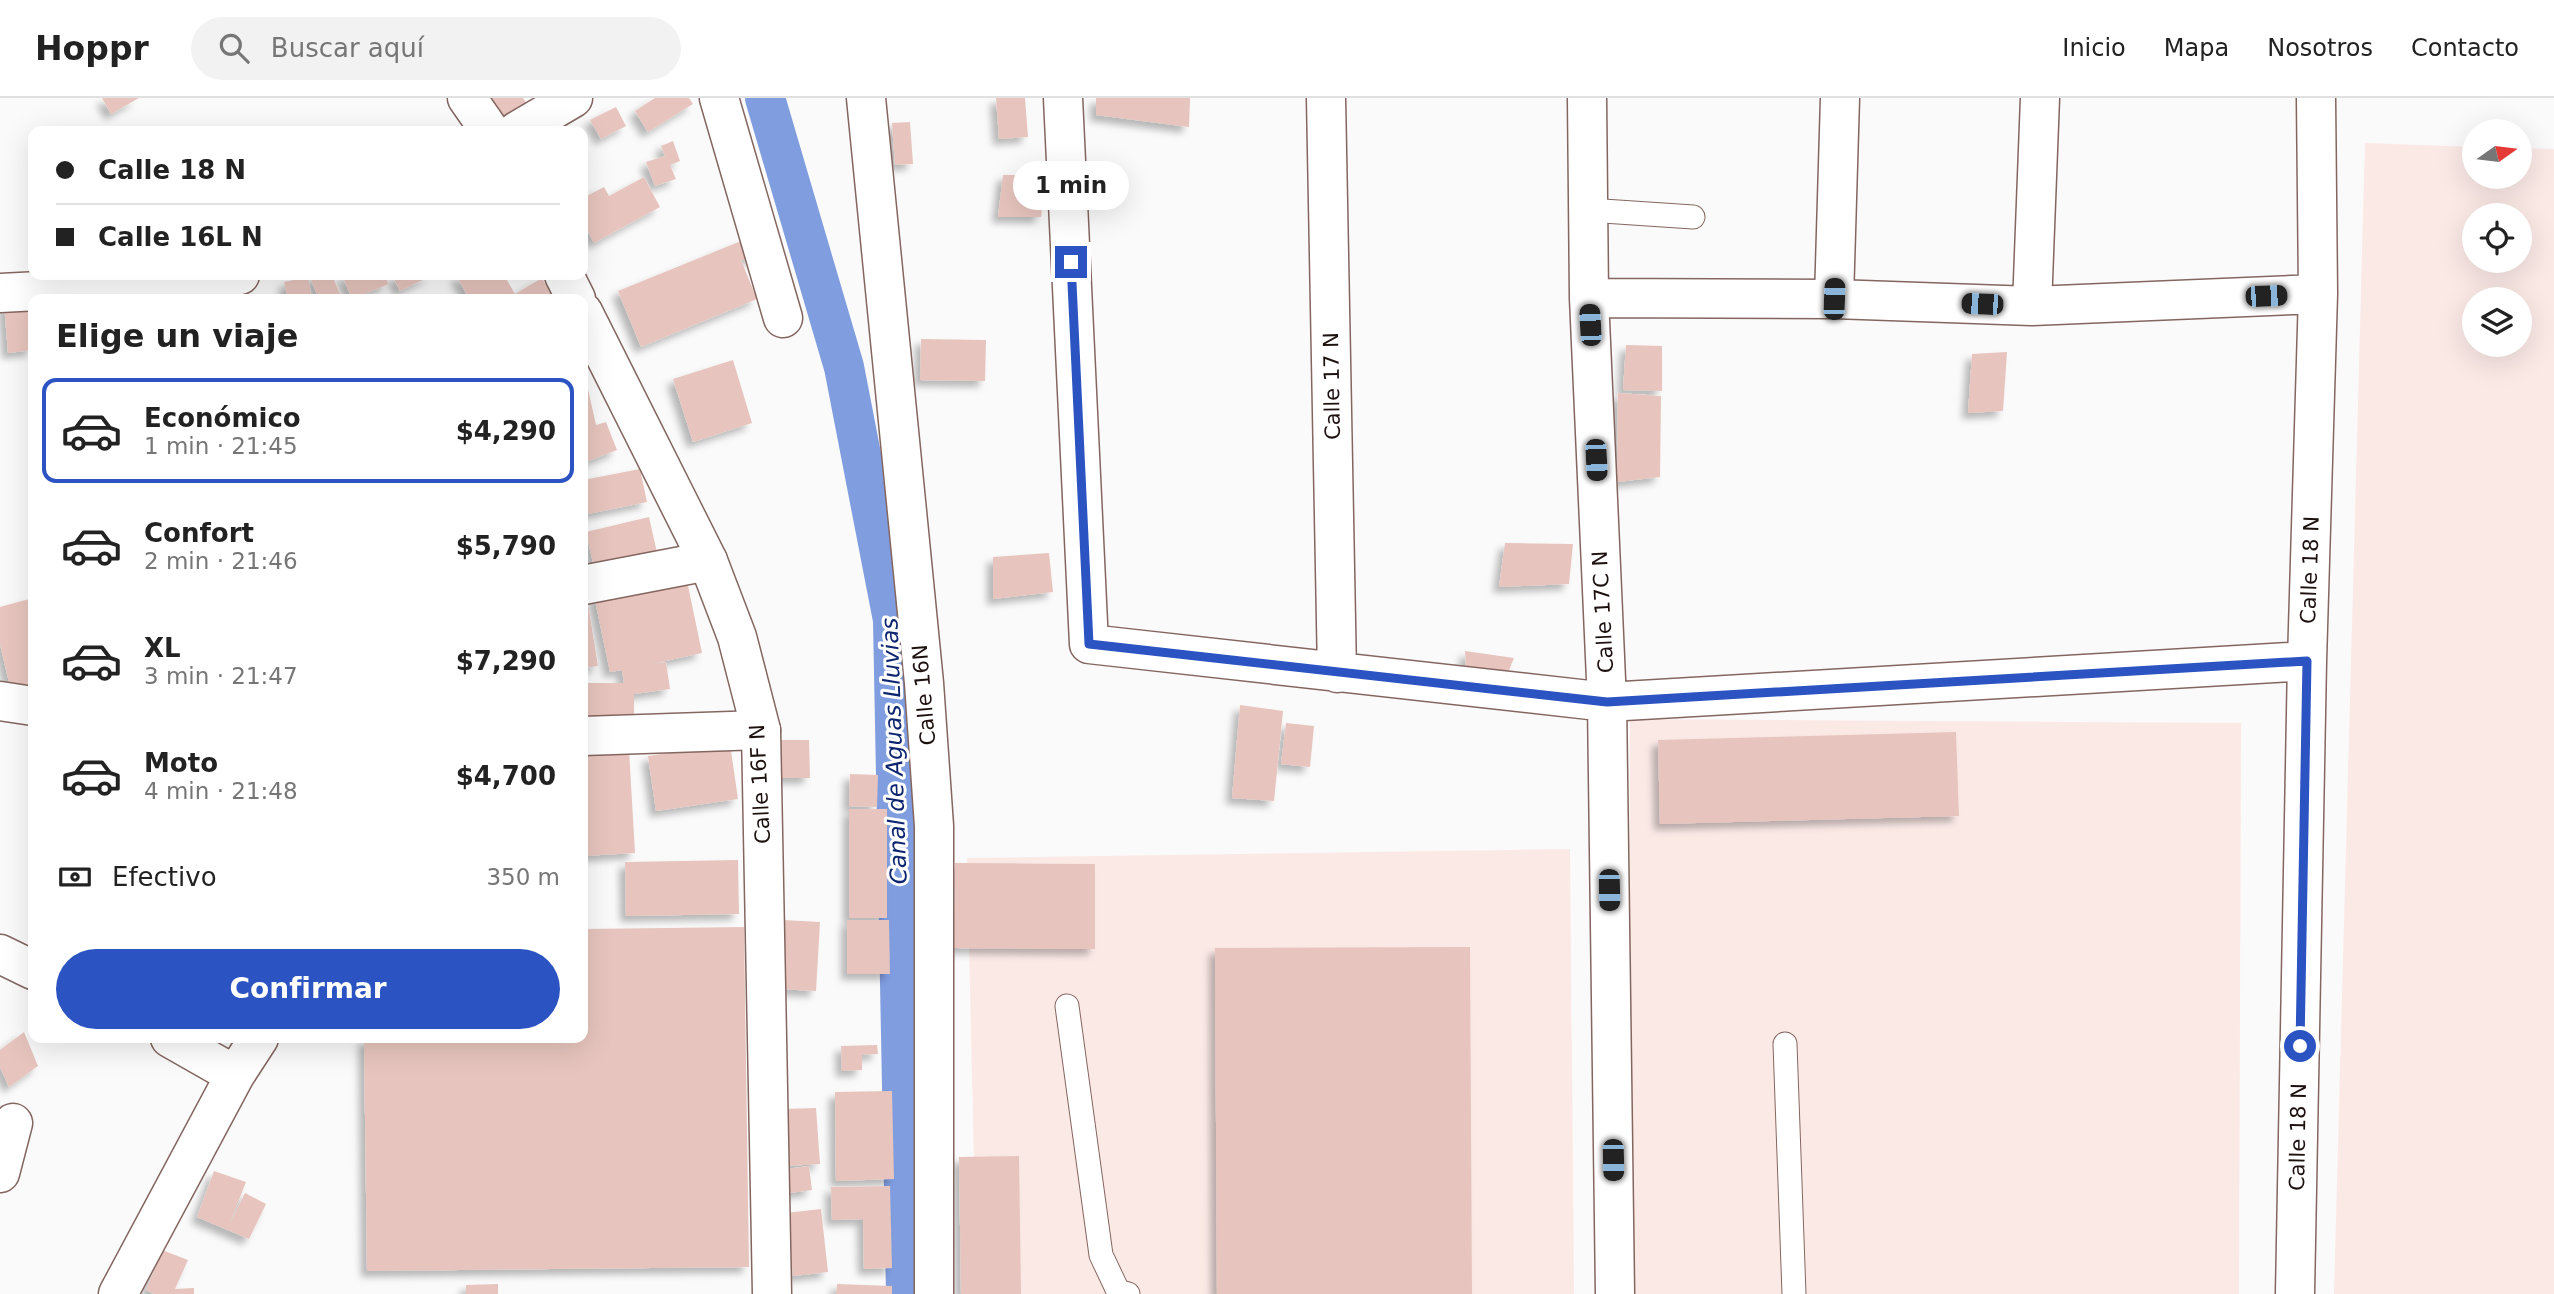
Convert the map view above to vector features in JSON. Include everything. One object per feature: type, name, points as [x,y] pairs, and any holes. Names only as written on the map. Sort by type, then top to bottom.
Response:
[{"type":"street","points":[[467,98],[487,126]]},
{"type":"street","points":[[525,126],[573,98]]},
{"type":"street","points":[[719,98],[783,318]]},
{"type":"street","name":"Calle 16N","points":[[866,98],[923,670],[934,826],[934,1294]]},
{"type":"street","points":[[1063,98],[1089,644],[1607,702],[2307,661]]},
{"type":"street","name":"Calle 17 N","points":[[1326,98],[1337,673]]},
{"type":"street","name":"Calle 17C N","points":[[1587,98],[1589,298],[1607,702],[1615,1294]]},
{"type":"street","points":[[1834,299],[1840,98]]},
{"type":"street","points":[[2032,306],[2040,98]]},
{"type":"street","name":"Calle 18 N","points":[[2295,1294],[2307,661],[2318,294],[2316,98]]},
{"type":"street","points":[[0,293],[219,280]]},
{"type":"street","points":[[1589,298],[1834,299],[2032,306],[2318,294]]},
{"type":"street","name":"Calle 16F N","points":[[588,322],[708,561],[737,636],[761,730],[772,1294]]},
{"type":"street","points":[[588,584],[708,561]]},
{"type":"street","points":[[0,701],[28,705]]},
{"type":"street","points":[[588,736],[761,730]]},
{"type":"street","points":[[0,954],[28,968]]},
{"type":"street","points":[[179,1043],[235,1075]]},
{"type":"street","points":[[118,1294],[235,1075],[256,1043]]},
{"type":"street","points":[[0,1173],[13,1124]]},
{"type":"lane","points":[[1588,209],[1693,216]]},
{"type":"lane","points":[[1068,1006],[1101,1255],[1118,1291],[1128,1294]]},
{"type":"lane","points":[[1785,1044],[1794,1294]]},
{"type":"shaded area","points":[[2365,143],[2462,147],[2462,189],[2532,189],[2532,148],[2554,149],[2554,1294],[2334,1294]]},
{"type":"shaded area","points":[[1630,719],[2241,723],[2239,1294],[1629,1294]]},
{"type":"shaded area","points":[[1570,849],[1574,1294],[977,1294],[967,858]]},
{"type":"building","points":[[102,98],[139,98],[111,114]]},
{"type":"building","points":[[490,98],[523,98],[532,112],[507,126]]},
{"type":"building","points":[[655,98],[689,98],[693,104],[648,132],[635,111]]},
{"type":"building","points":[[996,98],[1025,98],[1028,137],[999,139]]},
{"type":"building","points":[[1096,98],[1190,98],[1189,127],[1096,115]]},
{"type":"building","points":[[616,107],[626,126],[601,139],[590,120]]},
{"type":"building","points":[[910,122],[913,164],[895,165],[892,123]]},
{"type":"building","points":[[673,141],[680,161],[670,165],[676,179],[655,186],[646,162],[665,156],[661,146]]},
{"type":"building","points":[[1003,175],[1045,175],[1041,217],[998,217]]},
{"type":"building","points":[[644,177],[660,207],[594,243],[588,232],[588,195],[604,187],[609,196]]},
{"type":"building","points":[[746,239],[755,259],[741,260],[757,299],[641,347],[618,291]]},
{"type":"building","points":[[309,280],[311,294],[287,294],[284,282]]},
{"type":"building","points":[[311,280],[334,280],[340,294],[317,294]]},
{"type":"building","points":[[344,280],[387,280],[389,284],[364,294],[350,294]]},
{"type":"building","points":[[394,280],[423,280],[400,291]]},
{"type":"building","points":[[459,280],[507,280],[515,294],[466,294]]},
{"type":"building","points":[[539,280],[543,280],[551,294],[515,294]]},
{"type":"building","points":[[28,301],[28,351],[8,353],[4,303]]},
{"type":"building","points":[[921,339],[986,340],[985,381],[920,380]]},
{"type":"building","points":[[1626,345],[1662,346],[1662,391],[1623,390]]},
{"type":"building","points":[[2007,352],[2003,411],[1968,413],[1972,354]]},
{"type":"building","points":[[733,360],[752,423],[693,442],[673,379]]},
{"type":"building","points":[[588,389],[596,425],[606,422],[617,450],[588,461]]},
{"type":"building","points":[[1618,393],[1661,396],[1660,477],[1617,482]]},
{"type":"building","points":[[640,469],[647,502],[588,514],[588,479]]},
{"type":"building","points":[[649,517],[658,557],[595,572],[588,532]]},
{"type":"building","points":[[1505,543],[1573,544],[1569,584],[1499,587]]},
{"type":"building","points":[[1049,553],[1053,592],[993,599],[993,557]]},
{"type":"building","points":[[686,576],[702,653],[651,664],[666,662],[670,689],[634,694],[634,721],[588,721],[588,683],[624,683],[622,670],[610,672],[594,595]]},
{"type":"building","points":[[28,599],[28,688],[11,691],[0,644],[0,607]]},
{"type":"building","points":[[588,604],[598,666],[588,667]]},
{"type":"building","points":[[1465,651],[1514,658],[1502,687],[1467,686]]},
{"type":"building","points":[[1240,705],[1283,711],[1274,801],[1232,798]]},
{"type":"building","points":[[1286,723],[1314,726],[1310,767],[1281,764]]},
{"type":"building","points":[[1956,732],[1959,816],[1660,824],[1658,740]]},
{"type":"building","points":[[778,740],[809,740],[810,778],[778,778]]},
{"type":"building","points":[[730,744],[738,799],[656,811],[648,756]]},
{"type":"building","points":[[629,750],[635,853],[588,856],[588,753]]},
{"type":"building","points":[[850,774],[878,775],[877,807],[849,806]]},
{"type":"building","points":[[849,809],[887,809],[887,918],[849,918]]},
{"type":"building","points":[[738,860],[739,914],[626,916],[625,862]]},
{"type":"building","points":[[955,863],[1095,864],[1095,949],[954,948]]},
{"type":"building","points":[[783,920],[820,922],[816,991],[779,989]]},
{"type":"building","points":[[847,920],[889,920],[890,974],[847,974]]},
{"type":"building","points":[[744,927],[749,1267],[367,1271],[364,1043],[588,1043],[588,929]]},
{"type":"building","points":[[1470,947],[1472,1294],[1217,1294],[1215,948]]},
{"type":"building","points":[[24,1032],[38,1066],[9,1087],[0,1067],[0,1050]]},
{"type":"building","points":[[877,1045],[878,1054],[862,1055],[862,1070],[842,1071],[841,1046]]},
{"type":"building","points":[[892,1091],[894,1179],[836,1181],[835,1092]]},
{"type":"building","points":[[816,1108],[820,1164],[786,1166],[783,1109]]},
{"type":"building","points":[[1019,1156],[1021,1294],[961,1294],[959,1157]]},
{"type":"building","points":[[809,1166],[812,1190],[789,1193],[787,1169]]},
{"type":"building","points":[[214,1171],[246,1182],[229,1225],[245,1193],[266,1204],[249,1239],[197,1217]]},
{"type":"building","points":[[890,1186],[892,1268],[864,1269],[863,1219],[832,1220],[831,1187]]},
{"type":"building","points":[[821,1209],[828,1272],[793,1276],[786,1213]]},
{"type":"building","points":[[162,1250],[188,1260],[175,1289],[194,1288],[194,1294],[154,1294],[146,1290]]},
{"type":"building","points":[[498,1284],[498,1294],[466,1294],[466,1285]]},
{"type":"building","points":[[837,1284],[892,1286],[892,1294],[836,1294]]},
{"type":"waterway","name":"Canal de Aguas Lluvias","points":[[765,98],[844,367],[893,620],[906,1294]]},
{"type":"route","points":[[1071,262],[1089,644],[1607,702],[2307,661],[2300,1046]]}]
